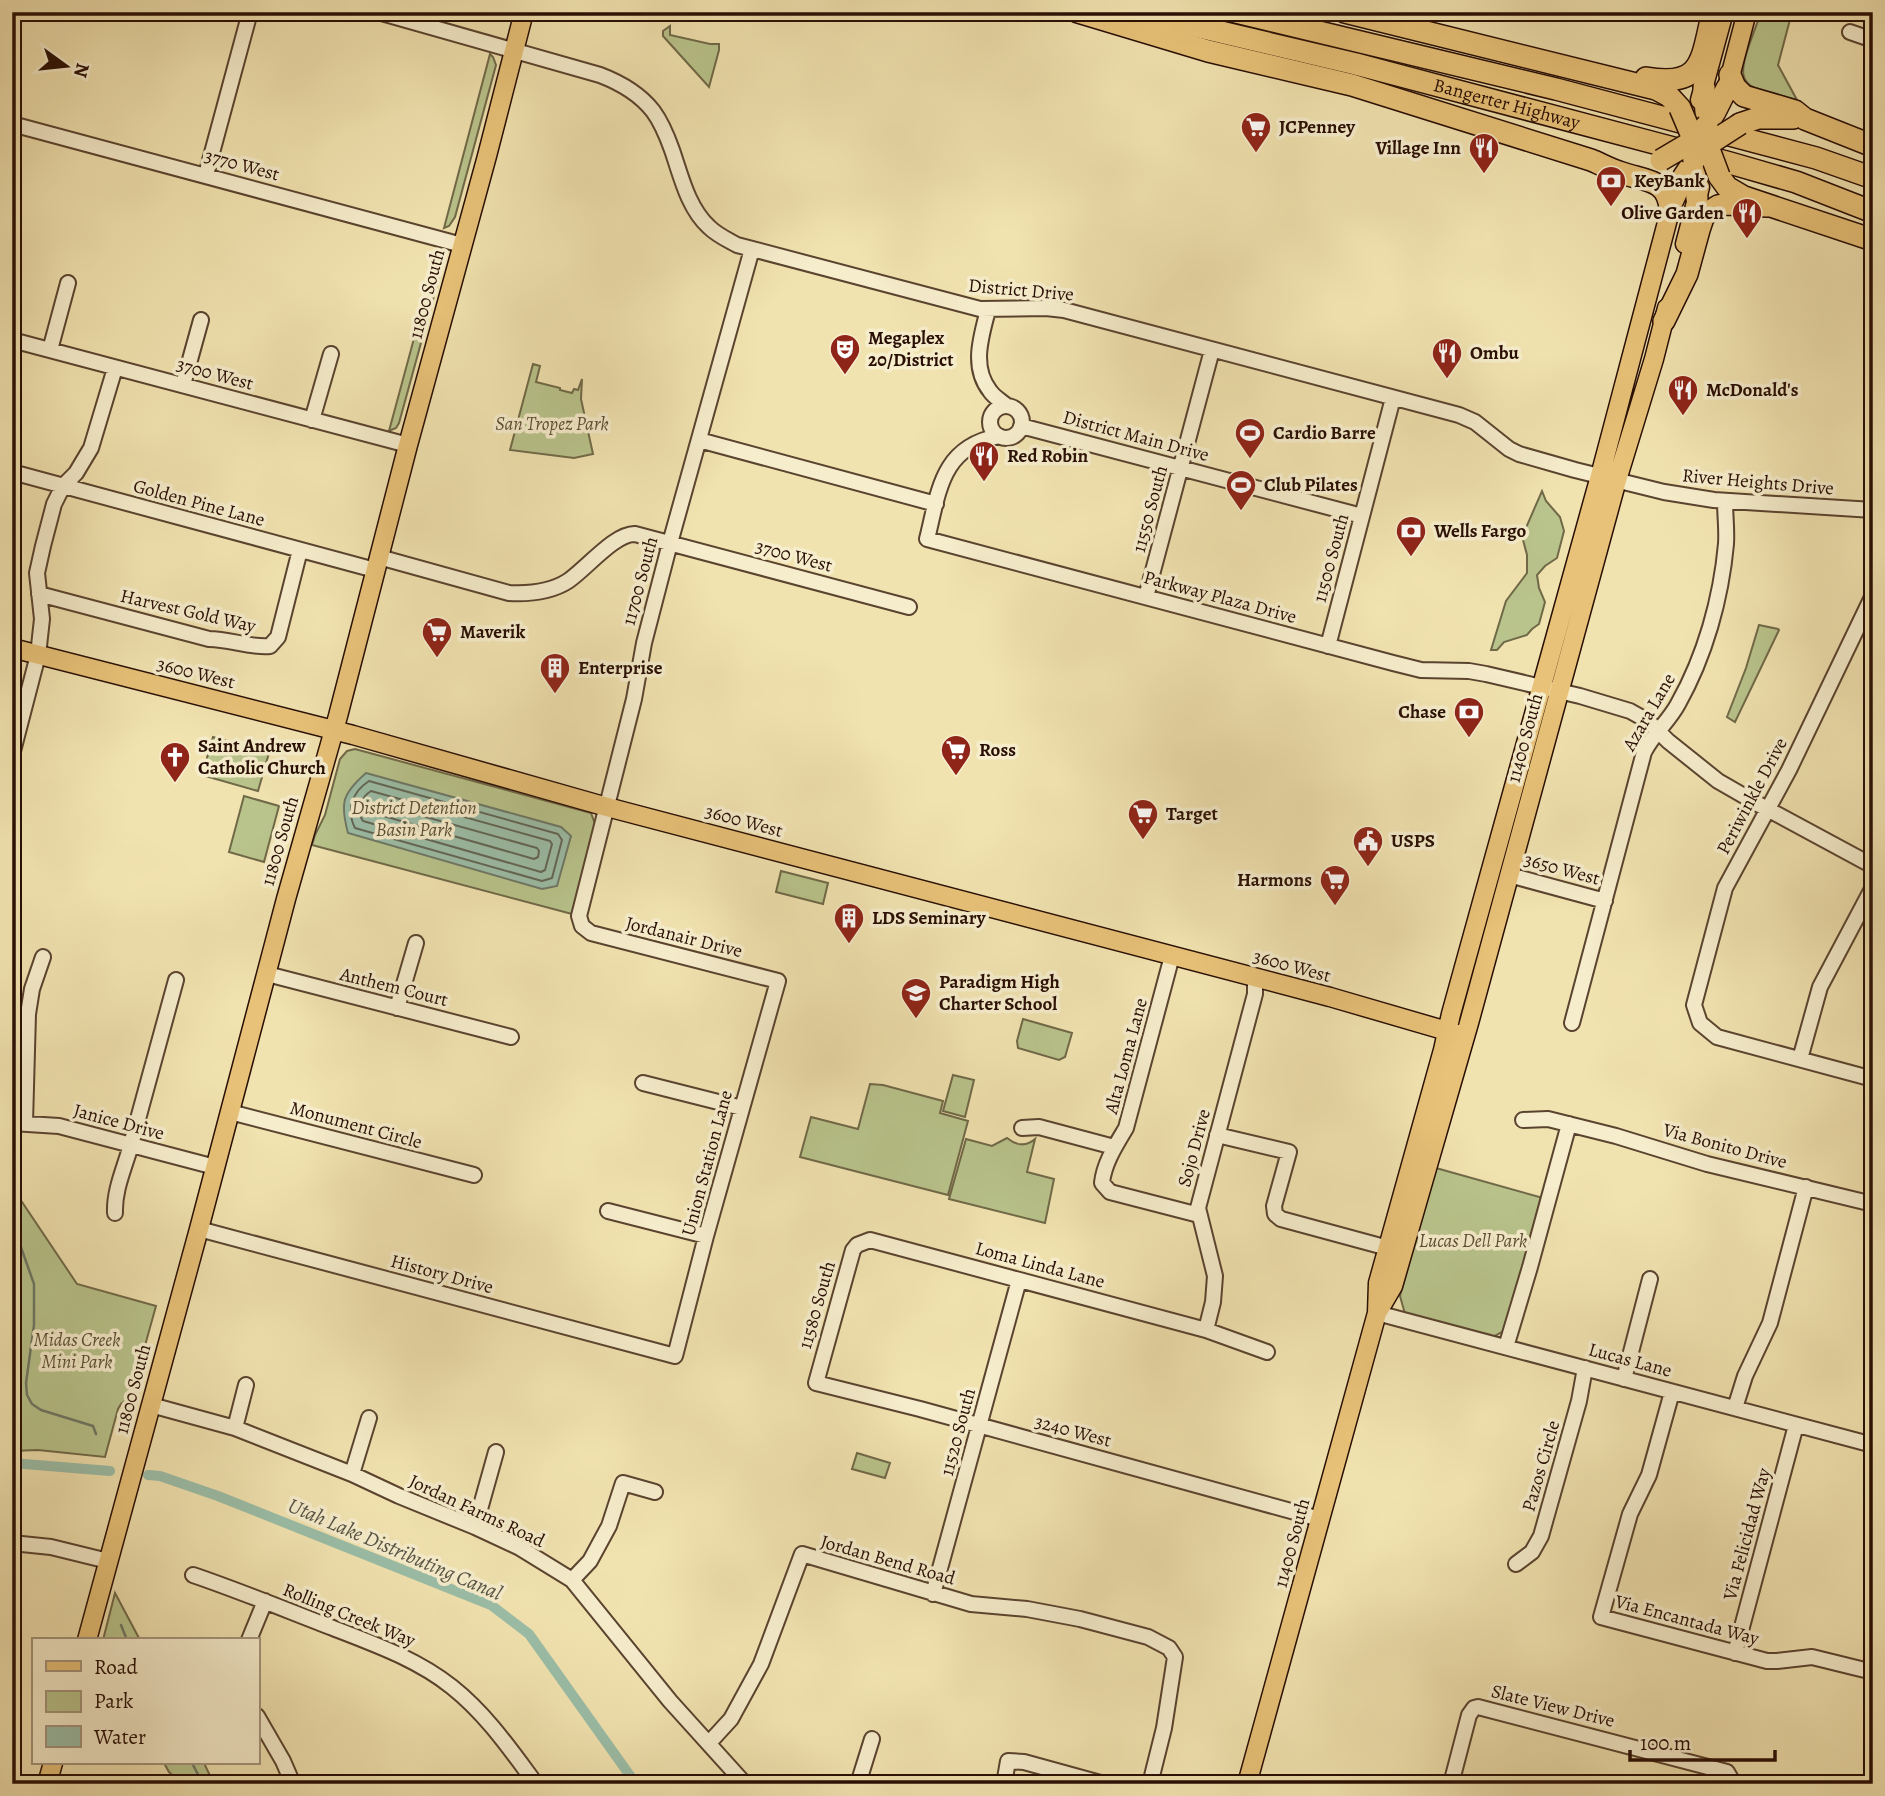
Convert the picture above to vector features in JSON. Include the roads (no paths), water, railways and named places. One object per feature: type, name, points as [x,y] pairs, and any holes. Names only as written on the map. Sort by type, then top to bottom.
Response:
[{"type":"highway","points":[[1078,12],[1208,51],[1352,85],[1591,160],[1658,185],[1667,193],[1671,205]]},
{"type":"highway","name":"Bangerter Highway","points":[[1136,12],[1356,64],[1730,163],[1796,182],[1873,212]]},
{"type":"highway","name":"Bangerter Highway","points":[[1236,12],[1556,89],[1816,158],[1873,178]]},
{"type":"highway","points":[[1345,12],[1664,92],[1673,99],[1702,138],[1734,191],[1766,206],[1818,220],[1873,240]]},
{"type":"highway","points":[[1610,77],[1669,82],[1687,76],[1699,64],[1713,12]]},
{"type":"highway","points":[[1671,205],[1729,82],[1744,96],[1795,111],[1805,118],[1873,146]]},
{"type":"highway","points":[[1591,160],[1635,166],[1661,160],[1702,138],[1750,120],[1766,117],[1805,118]]},
{"type":"highway","points":[[1697,199],[1702,138]]},
{"type":"highway","points":[[1664,321],[1687,274],[1699,230],[1707,213],[1727,204],[1766,206]]},
{"type":"main road","name":"11800 South","points":[[88,1638],[524,12]]},
{"type":"main road","points":[[1702,138],[1724,12]]},
{"type":"main road","points":[[1729,82],[1747,12]]},
{"type":"main road","name":"11400 South","points":[[1377,1313],[1393,1286],[1456,1033],[1490,871],[1541,688],[1608,478],[1654,359],[1697,199]]},
{"type":"main road","name":"11400 South","points":[[1247,1784],[1377,1313],[1378,1283],[1443,1050],[1456,1033],[1480,984],[1559,692],[1671,205]]},
{"type":"main road","name":"3600 West","points":[[12,648],[333,730],[607,807],[1456,1033]]},
{"type":"main road","points":[[1509,875],[1503,871],[1517,806],[1517,799],[1512,791]]},
{"type":"main road","points":[[1480,984],[1484,941],[1499,881],[1490,871]]},
{"type":"main road","points":[[47,1784],[53,1764]]},
{"type":"street","points":[[206,175],[250,12]]},
{"type":"street","name":"District Drive","points":[[378,12],[621,83],[638,95],[664,128],[690,199],[702,218],[709,227],[737,245],[988,310],[1065,310],[1458,415],[1475,422],[1519,454],[1608,478]]},
{"type":"street","points":[[1850,32],[1873,40]]},
{"type":"street","name":"3770 West","points":[[12,124],[462,244]]},
{"type":"street","name":"11700 South","points":[[582,926],[579,916],[634,699],[644,643],[752,249]]},
{"type":"street","points":[[50,350],[68,283]]},
{"type":"street","points":[[988,310],[979,350],[980,372],[990,391],[1021,416],[1021,426],[1013,437],[999,436],[992,430],[990,391]]},
{"type":"street","points":[[183,385],[201,320]]},
{"type":"street","name":"3700 West","points":[[12,340],[408,445]]},
{"type":"street","name":"11550 South","points":[[1146,597],[1212,350]]},
{"type":"street","points":[[312,420],[331,355]]},
{"type":"street","points":[[12,755],[38,655],[42,619],[37,573],[54,505],[63,486],[76,473],[91,448],[115,368]]},
{"type":"street","name":"11500 South","points":[[1328,646],[1393,398]]},
{"type":"street","points":[[991,418],[998,408],[1007,406]]},
{"type":"street","name":"Parkway Plaza Drive","points":[[991,418],[975,442],[957,456],[950,466],[944,478],[927,539],[1421,670],[1469,671],[1630,710],[1648,720],[1718,781],[1873,866]]},
{"type":"street","name":"District Main Drive","points":[[1021,426],[1362,516]]},
{"type":"street","name":"Parkway Plaza Drive","points":[[975,442],[999,436]]},
{"type":"street","points":[[699,440],[936,504]]},
{"type":"street","name":"Golden Pine Lane","points":[[12,472],[300,550],[377,564]]},
{"type":"street","name":"River Heights Drive","points":[[1608,478],[1692,498],[1873,510]]},
{"type":"street","name":"Azara Lane","points":[[1572,1023],[1642,760],[1647,746],[1673,713],[1683,695],[1709,629],[1726,544],[1725,501]]},
{"type":"street","name":"3700 West","points":[[377,564],[522,594],[553,588],[567,582],[612,544],[628,534],[635,534],[909,607]]},
{"type":"street","name":"Harvest Gold Way","points":[[39,594],[209,639],[226,639],[259,647],[270,646],[278,637],[300,550]]},
{"type":"street","name":"Periwinkle Drive","points":[[1800,1059],[1717,1037],[1700,1023],[1694,1009],[1695,998],[1723,894],[1808,732],[1873,595]]},
{"type":"street","name":"3650 West","points":[[1509,875],[1605,901]]},
{"type":"street","points":[[1873,887],[1819,987],[1800,1059],[1873,1079]]},
{"type":"street","name":"Jordanair Drive","points":[[582,926],[591,933],[778,981]]},
{"type":"street","points":[[397,1008],[416,943]]},
{"type":"street","name":"Alta Loma Lane","points":[[1172,956],[1126,1128],[1114,1147],[1102,1183],[1107,1190],[1199,1215]]},
{"type":"street","points":[[19,1123],[27,1014],[43,957]]},
{"type":"street","name":"Anthem Court","points":[[267,974],[512,1037]]},
{"type":"street","name":"Sojo Drive","points":[[1206,1330],[1213,1302],[1215,1276],[1199,1215],[1200,1201],[1255,994],[1255,978]]},
{"type":"street","points":[[115,1213],[117,1188],[176,980]]},
{"type":"street","name":"Union Station Lane","points":[[675,1356],[778,981]]},
{"type":"street","points":[[643,1083],[742,1108]]},
{"type":"street","name":"Monument Circle","points":[[230,1112],[474,1175]]},
{"type":"street","name":"Via Bonito Drive","points":[[1523,1120],[1545,1118],[1707,1164],[1873,1204]]},
{"type":"street","name":"Janice Drive","points":[[19,1123],[59,1126],[215,1167]]},
{"type":"street","points":[[1506,1347],[1569,1124]]},
{"type":"street","points":[[1022,1128],[1040,1127],[1114,1147]]},
{"type":"street","points":[[1217,1135],[1289,1152],[1274,1206],[1275,1214],[1281,1219],[1388,1248]]},
{"type":"street","points":[[1735,1408],[1745,1376],[1770,1323],[1806,1187]]},
{"type":"street","points":[[608,1211],[706,1236]]},
{"type":"street","name":"History Drive","points":[[199,1229],[675,1356]]},
{"type":"street","name":"Loma Linda Lane","points":[[863,1241],[880,1242],[1206,1330],[1267,1352]]},
{"type":"street","name":"11580 South","points":[[816,1383],[853,1250],[863,1241]]},
{"type":"street","points":[[1624,1379],[1650,1279]]},
{"type":"street","name":"11520 South","points":[[933,1594],[1019,1280]]},
{"type":"street","name":"Lucas Lane","points":[[1377,1313],[1873,1445]]},
{"type":"street","name":"Pazos Circle","points":[[1516,1564],[1532,1552],[1539,1542],[1579,1401],[1585,1368]]},
{"type":"street","name":"3240 West","points":[[816,1383],[1321,1519]]},
{"type":"street","points":[[235,1429],[246,1385]]},
{"type":"street","name":"Via Encantada Way","points":[[1672,1392],[1649,1475],[1630,1514],[1601,1617],[1772,1661],[1812,1657],[1873,1672]]},
{"type":"street","name":"Jordan Farms Road","points":[[151,1405],[235,1429],[352,1474],[520,1548],[572,1580],[670,1702],[745,1784]]},
{"type":"street","points":[[352,1474],[369,1418]]},
{"type":"street","name":"Via Felicidad Way","points":[[1735,1653],[1796,1425]]},
{"type":"street","points":[[475,1527],[496,1452]]},
{"type":"street","points":[[572,1580],[590,1561],[609,1526],[623,1483],[655,1492]]},
{"type":"street","points":[[12,1543],[51,1547],[108,1561]]},
{"type":"street","name":"Jordan Bend Road","points":[[709,1743],[731,1719],[761,1664],[802,1554],[971,1604],[1027,1609],[1080,1619],[1162,1643],[1175,1657],[1164,1728],[1150,1784]]},
{"type":"street","name":"Rolling Creek Way","points":[[193,1575],[390,1651],[422,1667],[452,1686],[478,1710],[536,1784]]},
{"type":"street","points":[[250,1638],[265,1601]]},
{"type":"street","name":"Slate View Drive","points":[[1451,1784],[1469,1714],[1478,1707],[1727,1772],[1734,1784]]},
{"type":"street","points":[[259,1719],[293,1784]]},
{"type":"street","points":[[858,1784],[872,1739]]},
{"type":"street","points":[[1004,1784],[1008,1761],[1024,1762],[1104,1784]]},
{"type":"water","points":[[366,773],[561,827],[571,836],[557,886],[542,889],[348,833],[344,814],[345,800],[352,787]]},
{"type":"waterway","points":[[12,1222],[34,1284],[34,1325],[26,1383],[27,1395],[32,1404],[41,1410],[93,1426],[96,1434]]},
{"type":"waterway","name":"Utah Lake Distributing Canal","points":[[12,1463],[110,1471]]},
{"type":"waterway","name":"Utah Lake Distributing Canal","points":[[148,1475],[160,1476],[218,1496],[491,1605],[529,1634],[636,1784]]},
{"type":"waterway","points":[[121,1625],[126,1638]]},
{"type":"waterway","points":[[193,1764],[203,1784]]},
{"type":"place","name":"JCPenney","points":[[1256,154]]},
{"type":"place","name":"Village Inn","points":[[1484,175]]},
{"type":"place","name":"KeyBank","points":[[1611,208]]},
{"type":"place","name":"Olive Garden","points":[[1747,240]]},
{"type":"place","name":"Megaplex 20/District","points":[[845,376]]},
{"type":"place","name":"Ombu","points":[[1447,380]]},
{"type":"place","name":"McDonald's","points":[[1683,417]]},
{"type":"place","name":"Cardio Barre","points":[[1250,460]]},
{"type":"place","name":"Red Robin","points":[[984,483]]},
{"type":"place","name":"Club Pilates","points":[[1241,512]]},
{"type":"place","name":"Wells Fargo","points":[[1411,558]]},
{"type":"place","name":"Maverik","points":[[437,659]]},
{"type":"place","name":"Enterprise","points":[[555,695]]},
{"type":"place","name":"Chase","points":[[1469,739]]},
{"type":"place","name":"Ross","points":[[956,777]]},
{"type":"place","name":"Saint Andrew Catholic Church","points":[[175,784]]},
{"type":"place","name":"Target","points":[[1143,841]]},
{"type":"place","name":"USPS","points":[[1368,868]]},
{"type":"place","name":"Harmons","points":[[1335,907]]},
{"type":"place","name":"LDS Seminary","points":[[849,945]]},
{"type":"place","name":"Paradigm High Charter School","points":[[916,1020]]},
{"type":"park label","name":"San Tropez Park","points":[[552,424]]},
{"type":"park label","name":"District Detention Basin Park","points":[[414,819]]},
{"type":"park label","name":"Lucas Dell Park","points":[[1473,1241]]},
{"type":"park label","name":"Midas Creek Mini Park","points":[[77,1351]]}]
